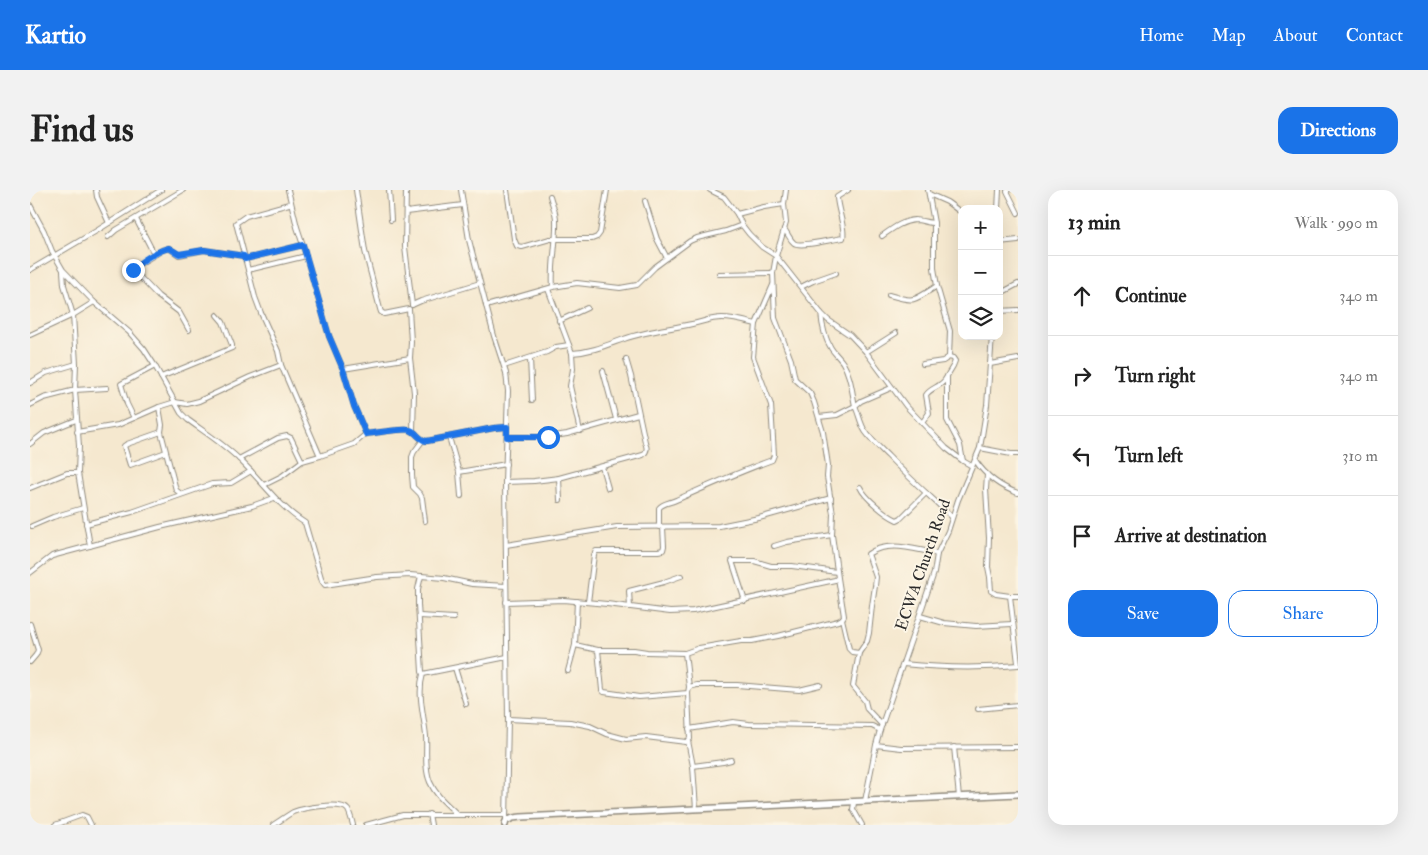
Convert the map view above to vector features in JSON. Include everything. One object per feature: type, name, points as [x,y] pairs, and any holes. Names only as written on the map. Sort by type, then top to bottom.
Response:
[{"type":"street","points":[[96,190],[97,197],[109,223]]},
{"type":"street","points":[[30,270],[161,190]]},
{"type":"street","points":[[108,237],[116,230],[183,190]]},
{"type":"street","points":[[288,190],[296,227],[329,336],[366,434]]},
{"type":"street","points":[[356,190],[365,251],[381,312],[384,314],[411,307],[422,301],[480,283]]},
{"type":"street","points":[[389,190],[392,220]]},
{"type":"street","points":[[406,190],[405,247],[411,307],[410,358],[414,393],[413,431]]},
{"type":"street","points":[[461,190],[480,283],[504,366],[508,391],[506,464],[508,719],[506,820]]},
{"type":"street","points":[[507,190],[514,239],[517,246],[522,247],[556,238],[576,240],[597,237],[600,233],[607,190]]},
{"type":"street","points":[[710,190],[724,197],[749,234],[776,256],[821,313],[850,335],[866,352],[891,388],[922,423],[946,448],[972,466]]},
{"type":"street","points":[[786,190],[784,204],[786,223],[773,273],[775,318],[791,360],[795,379],[810,393],[826,446],[827,477],[834,514],[832,535],[844,616],[842,619],[849,649],[852,652],[859,653]]},
{"type":"street","points":[[784,229],[795,244],[843,238],[844,234],[837,197],[848,190]]},
{"type":"street","points":[[998,205],[999,190]]},
{"type":"street","points":[[1007,190],[1018,213]]},
{"type":"street","points":[[929,192],[958,210]]},
{"type":"street","points":[[923,364],[943,361],[949,356],[950,331],[937,286],[934,268],[934,223],[929,192]]},
{"type":"street","points":[[550,196],[556,216],[556,238],[550,288],[559,320],[572,353],[573,369],[570,386],[580,431]]},
{"type":"street","points":[[644,201],[657,239],[667,258]]},
{"type":"street","points":[[291,202],[274,209],[246,216],[236,224],[258,305],[320,456]]},
{"type":"street","points":[[737,214],[784,204]]},
{"type":"street","points":[[30,205],[63,270],[94,302],[129,332],[144,349],[181,413],[239,459],[251,470],[274,498],[295,517],[305,523],[324,585],[377,577],[410,575],[444,578],[472,584],[506,586]]},
{"type":"street","points":[[406,212],[463,205]]},
{"type":"street","points":[[136,219],[156,254]]},
{"type":"street","points":[[882,236],[896,226],[916,220],[934,223]]},
{"type":"street","points":[[486,306],[550,288],[577,283],[620,288],[637,285],[655,267],[697,238],[742,225]]},
{"type":"street","points":[[1003,242],[1018,240]]},
{"type":"street","points":[[189,330],[179,312],[158,296],[133,270],[143,261],[169,248],[179,254],[204,250],[245,257],[303,245]]},
{"type":"street","points":[[248,270],[306,256]]},
{"type":"street","points":[[63,270],[64,285],[73,315],[78,473],[90,546]]},
{"type":"street","points":[[719,274],[773,273]]},
{"type":"street","points":[[801,288],[813,281],[836,273]]},
{"type":"street","points":[[1003,292],[1018,284]]},
{"type":"street","points":[[588,602],[596,551],[663,550],[658,508],[661,505],[675,501],[716,482],[772,460],[774,455],[771,405],[753,357],[756,324],[773,285]]},
{"type":"street","points":[[888,296],[912,300],[937,286]]},
{"type":"street","points":[[30,335],[73,315],[94,302]]},
{"type":"street","points":[[559,320],[586,308]]},
{"type":"street","points":[[1003,310],[1018,310]]},
{"type":"street","points":[[821,313],[822,329],[830,346],[848,374],[860,423],[865,431],[904,473],[952,517]]},
{"type":"street","points":[[161,377],[232,348],[224,322],[217,315]]},
{"type":"street","points":[[572,353],[596,349],[638,335],[694,324],[708,318],[737,320],[756,324]]},
{"type":"street","points":[[866,352],[896,333]]},
{"type":"street","name":"ECWA Church Road","points":[[865,801],[876,745],[934,573],[937,554],[948,531],[980,448],[987,405],[992,340]]},
{"type":"street","points":[[504,366],[547,352],[556,347],[569,345]]},
{"type":"street","points":[[922,423],[929,413],[926,395],[944,382],[953,366],[955,360],[949,356]]},
{"type":"street","points":[[343,369],[410,358]]},
{"type":"street","points":[[530,358],[532,400]]},
{"type":"street","points":[[506,482],[559,478],[643,455],[647,452],[626,359]]},
{"type":"street","points":[[990,364],[1018,359]]},
{"type":"street","points":[[30,383],[46,373],[76,364]]},
{"type":"street","points":[[77,432],[118,426],[159,407],[175,402],[187,404],[199,401],[281,364]]},
{"type":"street","points":[[134,418],[127,404],[121,384],[155,366]]},
{"type":"street","points":[[602,371],[616,420]]},
{"type":"street","points":[[947,376],[947,420],[960,445],[963,461]]},
{"type":"street","points":[[30,405],[44,398],[75,390],[107,388]]},
{"type":"street","points":[[818,417],[837,415],[861,401],[891,388]]},
{"type":"street","points":[[159,407],[162,425],[161,432],[166,452],[176,490],[181,494]]},
{"type":"street","points":[[507,437],[548,437],[580,431],[638,414]]},
{"type":"street","points":[[30,444],[44,433],[76,420]]},
{"type":"street","points":[[264,485],[282,476],[302,461],[354,444],[366,434],[406,429],[413,431],[423,440],[427,441],[507,427]]},
{"type":"street","points":[[161,432],[124,446],[130,465],[166,452]]},
{"type":"street","points":[[239,459],[278,438],[287,436],[291,438],[302,461]]},
{"type":"street","points":[[449,437],[458,472],[461,496]]},
{"type":"street","points":[[423,440],[412,457],[412,475],[413,487],[422,498],[424,522]]},
{"type":"street","points":[[980,448],[1018,454]]},
{"type":"street","points":[[974,460],[997,482],[1018,493]]},
{"type":"street","points":[[458,472],[506,464]]},
{"type":"street","points":[[602,467],[608,488]]},
{"type":"street","points":[[86,524],[132,512],[212,484],[232,483],[251,470]]},
{"type":"street","points":[[30,488],[67,473],[78,473]]},
{"type":"street","points":[[988,475],[986,489],[989,538],[988,567],[991,591],[996,594],[1018,596]]},
{"type":"street","points":[[559,478],[560,500]]},
{"type":"street","points":[[860,487],[863,494],[897,520],[926,493]]},
{"type":"street","points":[[30,573],[52,556],[160,527],[252,506],[274,498]]},
{"type":"street","points":[[506,545],[617,527],[706,527],[738,523],[831,498]]},
{"type":"street","points":[[32,526],[83,508]]},
{"type":"street","points":[[774,546],[787,542],[832,535]]},
{"type":"street","points":[[881,728],[867,709],[862,696],[853,686],[859,653],[869,633],[876,577],[868,554],[874,550],[891,546],[937,554]]},
{"type":"street","points":[[745,601],[732,561],[754,561],[772,566],[792,566],[837,572]]},
{"type":"street","points":[[421,576],[418,589],[423,674],[421,704],[426,736],[427,775],[436,795],[457,814]]},
{"type":"street","points":[[630,607],[629,591],[680,576]]},
{"type":"street","points":[[506,602],[564,600],[670,612],[693,612],[838,578]]},
{"type":"street","points":[[903,664],[986,668],[1018,664],[1016,634],[1012,624],[1010,596]]},
{"type":"street","points":[[568,671],[575,645],[577,601]]},
{"type":"street","points":[[420,616],[454,618]]},
{"type":"street","points":[[920,616],[944,623],[976,626],[1012,624]]},
{"type":"street","points":[[575,645],[598,650],[685,653],[699,648],[741,641],[752,642],[814,628],[842,619]]},
{"type":"street","points":[[30,624],[38,650],[30,662]]},
{"type":"street","points":[[598,650],[602,690],[604,692],[639,697],[688,693]]},
{"type":"street","points":[[685,653],[689,687],[690,739],[688,741],[693,766],[696,809]]},
{"type":"street","points":[[423,674],[507,657]]},
{"type":"street","points":[[456,668],[466,704]]},
{"type":"street","points":[[689,687],[697,685],[737,685],[799,690],[820,685]]},
{"type":"street","points":[[978,709],[1018,705]]},
{"type":"street","points":[[508,719],[570,722],[590,726],[626,739],[646,738],[688,741]]},
{"type":"street","points":[[689,728],[733,722],[749,724],[872,726],[881,728]]},
{"type":"street","points":[[876,745],[901,748],[1018,746]]},
{"type":"street","points":[[954,747],[959,797]]},
{"type":"street","points":[[693,766],[731,760]]},
{"type":"street","points":[[366,825],[403,815],[457,814],[506,820],[521,817],[1018,794]]},
{"type":"street","points":[[854,803],[853,809],[862,825]]},
{"type":"street","points":[[273,825],[294,812],[335,806],[343,806],[348,810],[353,825]]},
{"type":"street","points":[[429,814],[431,825]]},
{"type":"street","points":[[55,825],[82,815],[87,817],[91,825]]},
{"type":"route","points":[[133,270],[143,261],[169,248],[179,254],[204,250],[244,256],[245,259],[303,245],[329,336],[366,434],[406,429],[413,431],[419,438],[427,441],[507,427],[507,437],[548,437]]}]
